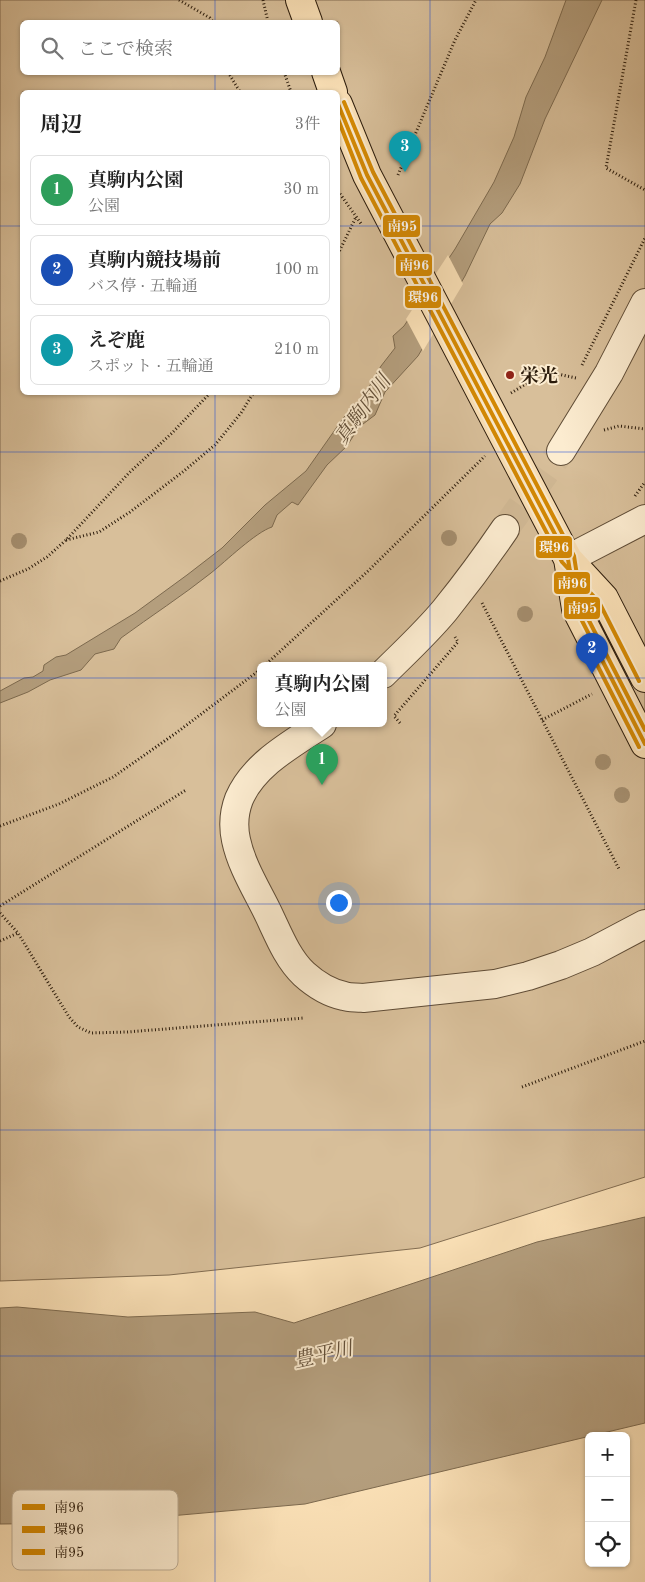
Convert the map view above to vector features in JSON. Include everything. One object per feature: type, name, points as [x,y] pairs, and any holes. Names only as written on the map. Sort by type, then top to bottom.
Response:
[{"type":"main road","points":[[300,0],[307,20]]},
{"type":"main road","points":[[327,75],[332,90]]},
{"type":"main road","points":[[340,109],[367,175],[386,210],[500,400],[568,559],[576,609],[645,744]]},
{"type":"main road","points":[[568,559],[604,598],[645,678]]},
{"type":"lane","points":[[560,451],[609,373],[645,303]]},
{"type":"lane","points":[[568,559],[638,509]]},
{"type":"lane","points":[[387,670],[444,611],[505,529]]},
{"type":"lane","points":[[317,727],[260,768],[248,781],[239,800],[234,819],[236,840],[245,867],[290,957],[304,974],[322,987],[343,996],[362,998],[495,984],[528,976],[560,965],[592,952],[645,924]]},
{"type":"path","points":[[179,0],[212,20]]},
{"type":"path","points":[[263,0],[268,20]]},
{"type":"path","points":[[398,175],[455,40],[476,0]]},
{"type":"path","points":[[636,0],[606,168],[645,190]]},
{"type":"path","points":[[230,75],[239,90]]},
{"type":"path","points":[[285,75],[290,90]]},
{"type":"path","points":[[340,194],[366,230]]},
{"type":"path","points":[[340,250],[356,217]]},
{"type":"path","points":[[573,386],[645,238]]},
{"type":"path","points":[[500,400],[544,373],[553,372],[576,378]]},
{"type":"path","points":[[0,581],[28,569],[47,557],[208,395]]},
{"type":"path","points":[[66,540],[99,532],[130,512],[184,471],[215,445],[241,413],[252,395]]},
{"type":"path","points":[[598,434],[603,430],[619,426],[645,429]]},
{"type":"path","points":[[268,662],[368,571],[485,456]]},
{"type":"path","points":[[638,509],[645,482]]},
{"type":"path","points":[[484,608],[619,869]]},
{"type":"path","points":[[400,723],[394,716],[458,642]]},
{"type":"path","points":[[0,826],[59,804],[113,777],[257,673]]},
{"type":"path","points":[[542,720],[586,698]]},
{"type":"path","points":[[0,906],[186,790]]},
{"type":"path","points":[[0,912],[18,934],[69,1017],[78,1028],[91,1033],[128,1032],[304,1018]]},
{"type":"path","points":[[0,941],[18,934]]},
{"type":"path","points":[[522,1087],[645,1041]]},
{"type":"shaded area","points":[[0,0],[645,0],[645,1177],[420,1248],[169,1275],[0,1281]]},
{"type":"water","name":"真駒内川","points":[[566,0],[602,0],[545,119],[520,184],[502,213],[490,224],[465,276],[418,356],[385,392],[375,415],[359,427],[347,446],[327,465],[298,505],[292,502],[277,515],[272,527],[250,541],[211,573],[121,638],[114,649],[95,654],[81,670],[50,680],[28,692],[0,703],[0,691],[24,678],[33,677],[43,671],[44,665],[56,657],[66,655],[135,613],[187,575],[222,548],[265,505],[306,471],[344,417],[362,399],[381,366],[395,348],[393,336],[404,326],[455,249],[494,182],[514,137],[526,97],[545,57]]},
{"type":"water","name":"豊平川","points":[[645,1217],[645,1423],[607,1432],[585,1432],[585,1437],[305,1504],[178,1515],[178,1490],[12,1490],[12,1524],[0,1524],[0,1308],[17,1307],[128,1317],[255,1312],[294,1323],[537,1242]]},
{"type":"pier","points":[[448,255],[463,284],[423,351],[406,319]]},
{"type":"tunnel","points":[[505,529],[561,451]]},
{"type":"transit line","name":"南95","points":[[344,102],[373,172],[574,556],[582,607],[645,730]]},
{"type":"transit line","name":"南96","points":[[340,109],[367,175],[568,559],[576,609],[645,744]]},
{"type":"transit line","name":"環96","points":[[340,124],[361,178],[562,562],[599,602],[639,681]]},
{"type":"transit line","name":"環96","points":[[587,645],[639,747]]},
{"type":"place","name":"えぞ鹿","points":[[405,172]]},
{"type":"place","name":"栄光","points":[[510,375]]},
{"type":"place","name":"真駒内競技場前","points":[[592,674]]},
{"type":"place","name":"真駒内公園","points":[[322,785]]}]
